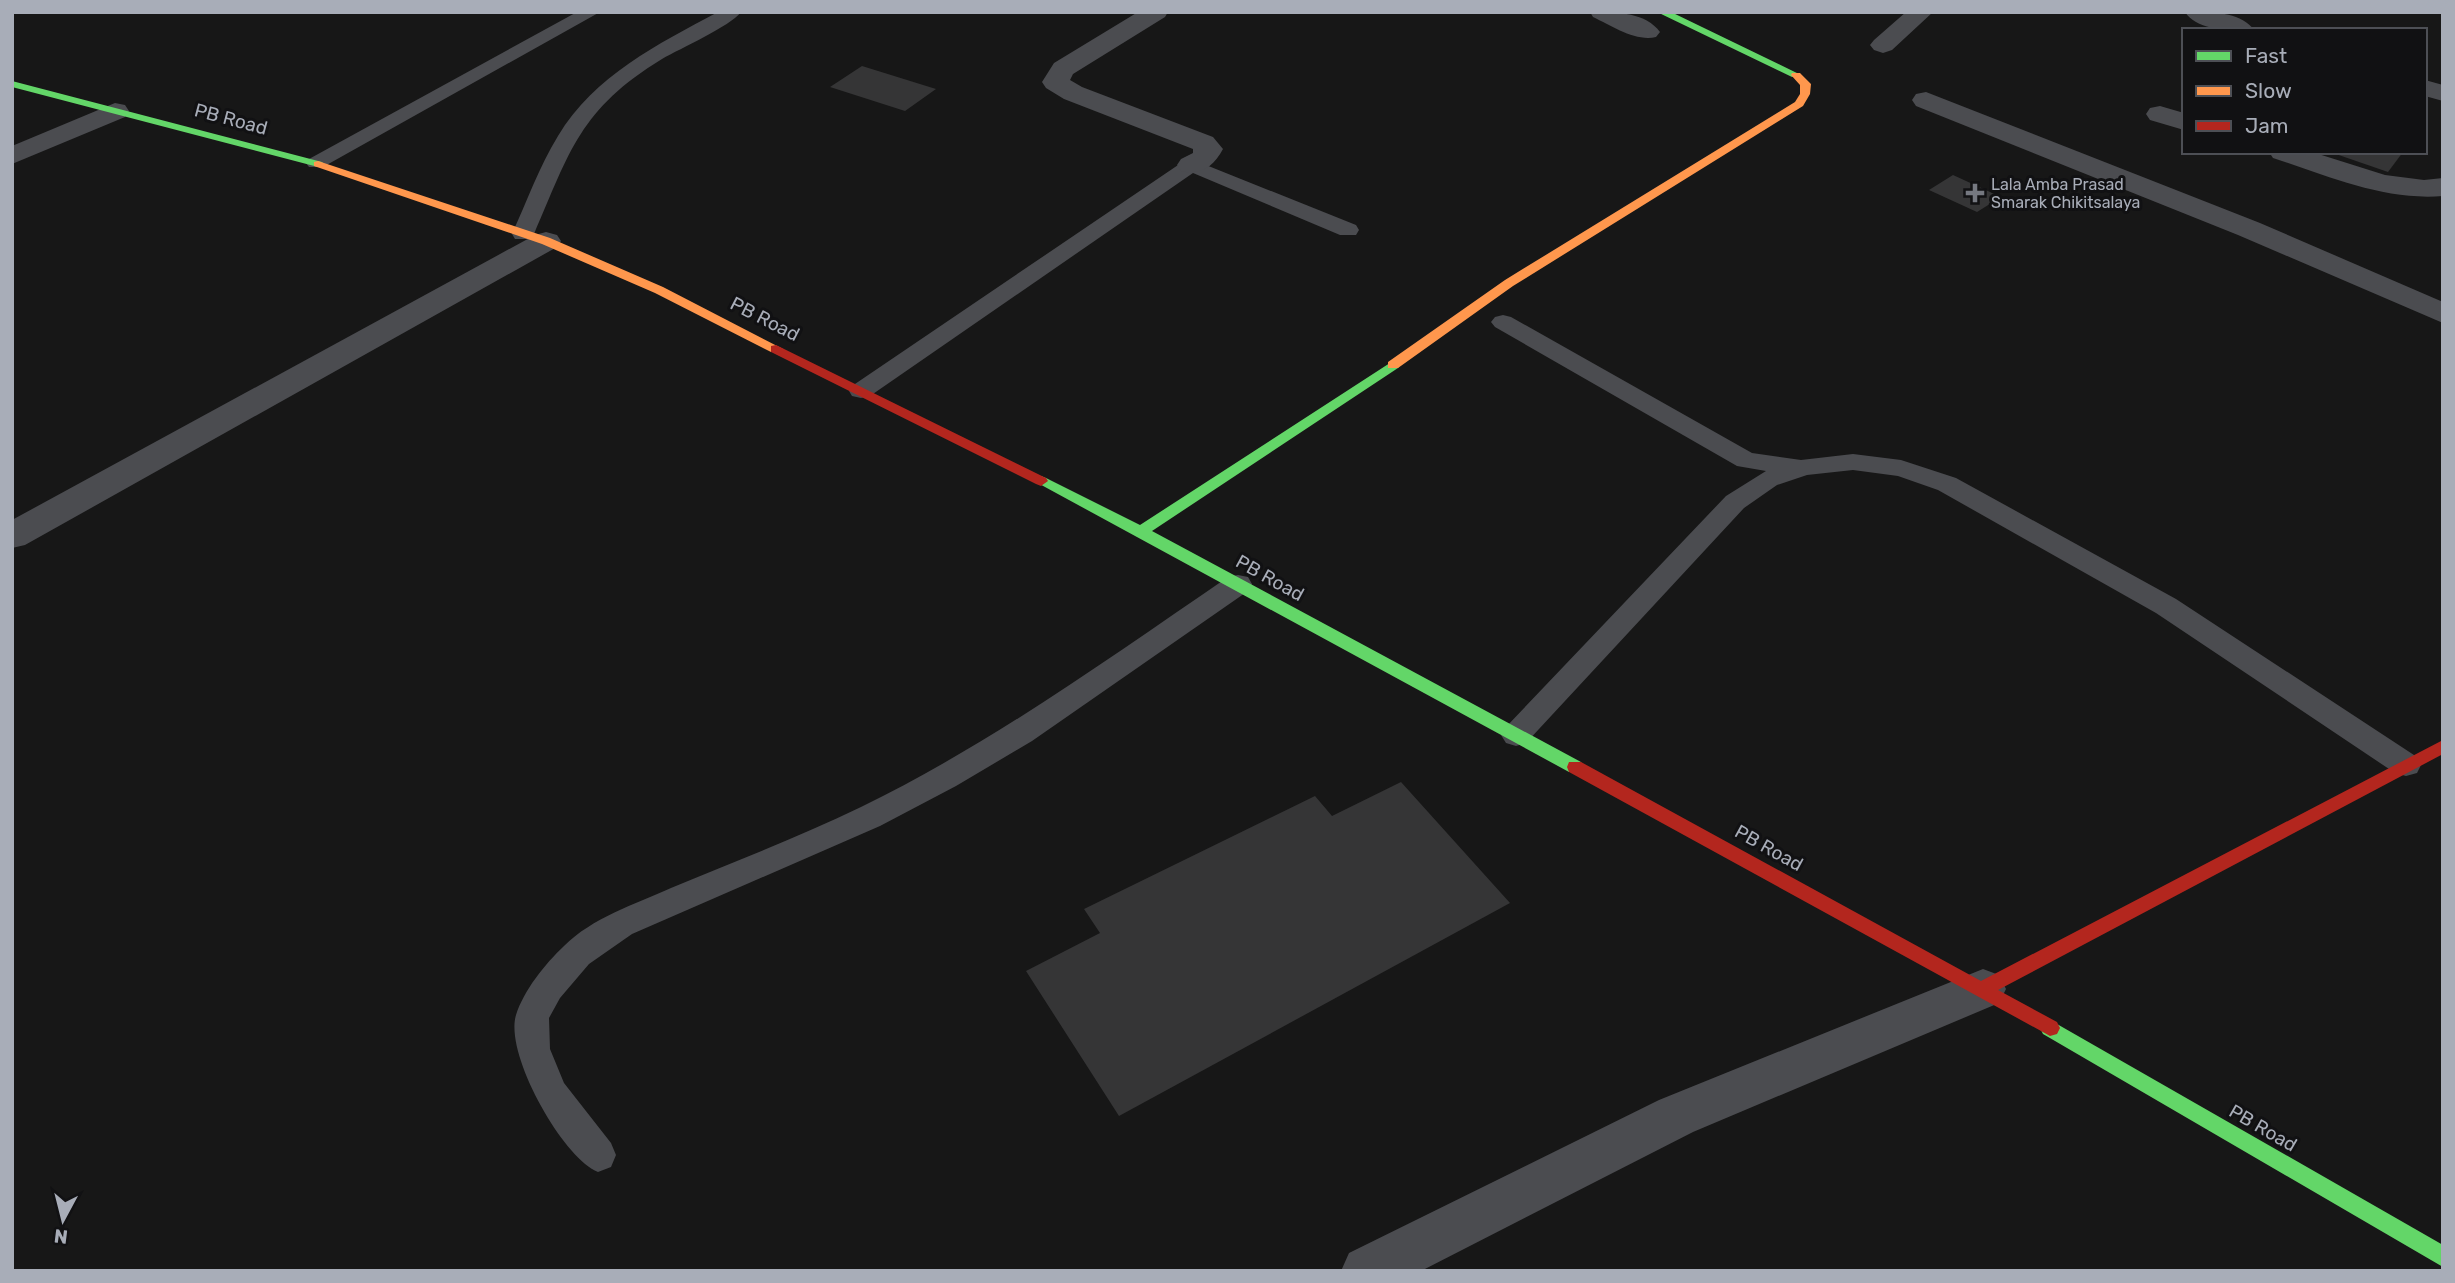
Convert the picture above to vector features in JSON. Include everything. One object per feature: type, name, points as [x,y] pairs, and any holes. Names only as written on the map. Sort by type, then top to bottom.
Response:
[{"type":"street","points":[[1156,12],[1063,69],[1055,82],[1073,93],[1203,143],[1209,149],[1204,158],[1191,165]]},
{"type":"street","points":[[1141,531],[1400,360],[1509,283],[1799,104],[1805,94],[1806,84],[1791,71],[1655,22],[1602,12]]},
{"type":"street","points":[[1882,45],[1920,12]]},
{"type":"street","points":[[2197,12],[2236,28]]},
{"type":"street","name":"PB Road","points":[[12,84],[316,163],[535,238],[659,290],[1141,531],[1983,989],[2443,1257]]},
{"type":"street","points":[[1926,100],[2249,229],[2443,314]]},
{"type":"street","points":[[12,156],[115,111]]},
{"type":"street","points":[[2290,154],[2381,182],[2412,187],[2443,187]]},
{"type":"street","points":[[12,536],[535,238]]},
{"type":"street","points":[[1367,1271],[1676,1116],[1983,989],[2443,746]]},
{"type":"lane","points":[[316,163],[591,12]]},
{"type":"lane","points":[[535,238],[572,131],[600,96],[672,44],[732,12]]},
{"type":"lane","points":[[861,391],[1191,165],[1348,230]]},
{"type":"lane","points":[[1503,323],[1746,460],[1804,467]]},
{"type":"lane","points":[[1516,735],[1735,502],[1768,479],[1804,467],[1853,462],[1901,468],[1947,484],[2166,606],[2406,765]]},
{"type":"lane","points":[[598,1155],[551,1093],[533,1049],[532,1017],[548,988],[578,954],[621,925],[869,817],[945,778],[1022,733],[1238,584]]},
{"type":"building","points":[[862,66],[936,89],[905,111],[830,87]]},
{"type":"building","points":[[2336,154],[2402,154],[2388,172]]},
{"type":"building","points":[[1953,175],[2001,197],[1977,212],[1929,190]]},
{"type":"building","points":[[1401,782],[1510,903],[1119,1116],[1026,971],[1100,933],[1084,909],[1315,796],[1332,816]]},
{"type":"traffic: fast","points":[[1662,12],[1796,75]]},
{"type":"traffic: fast","points":[[12,84],[318,164]]},
{"type":"traffic: fast","points":[[1141,531],[1393,365]]},
{"type":"traffic: fast","points":[[1041,481],[1141,531],[1575,767]]},
{"type":"traffic: fast","points":[[2050,1028],[2443,1257]]},
{"type":"traffic: slow","points":[[1393,365],[1509,283],[1799,104],[1805,94],[1806,84],[1796,75]]},
{"type":"traffic: slow","points":[[318,164],[546,241],[659,290],[776,349]]},
{"type":"traffic: jam","points":[[776,349],[1041,481]]},
{"type":"traffic: jam","points":[[1983,989],[2443,746]]},
{"type":"traffic: jam","points":[[1575,767],[2050,1028]]},
{"type":"place","name":"Lala Amba Prasad Smarak Chikitsalaya","points":[[1975,193]]}]
